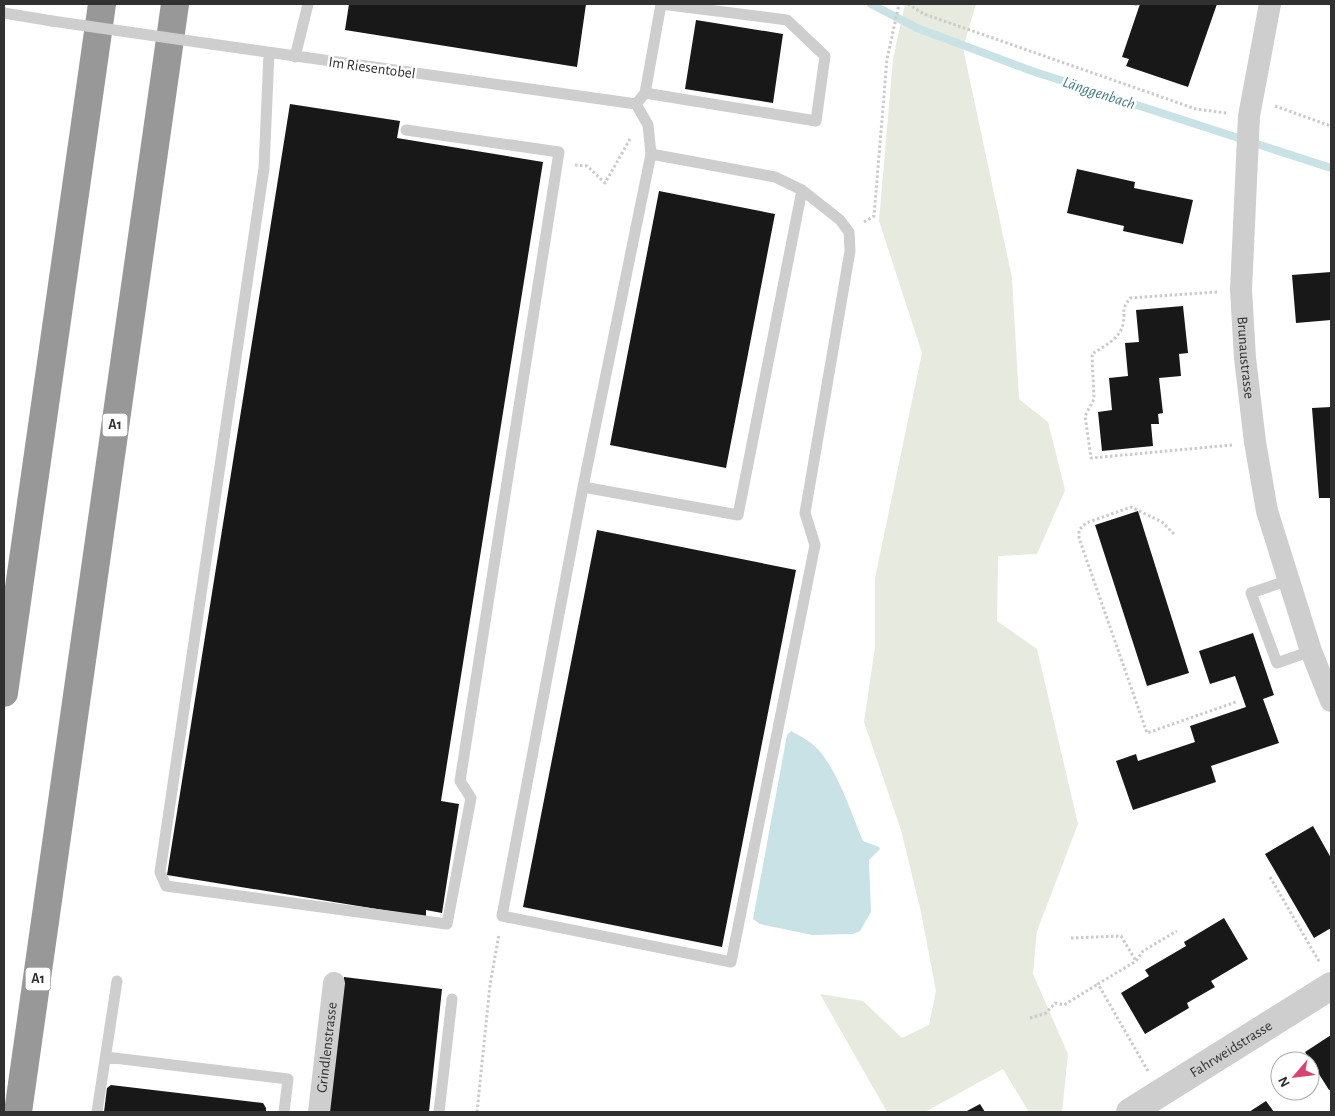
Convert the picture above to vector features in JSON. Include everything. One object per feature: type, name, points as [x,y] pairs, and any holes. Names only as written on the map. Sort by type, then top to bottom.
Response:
[{"type":"highway","points":[[4,693],[102,4]]},
{"type":"highway","name":"A1","points":[[18,1112],[175,4]]},
{"type":"street","name":"Brunaustrasse","points":[[1270,4],[1250,106],[1241,290],[1245,358],[1255,442],[1267,511],[1311,651],[1331,701]]},
{"type":"street","name":"Fahrweidstrasse","points":[[1130,1112],[1161,1093],[1326,976]]},
{"type":"street","name":"Grindlenstrasse","points":[[318,1112],[334,983]]},
{"type":"lane","points":[[295,57],[308,4]]},
{"type":"lane","points":[[645,93],[816,121],[825,56],[787,20],[661,4],[645,93],[636,104],[648,125],[651,154],[583,487],[502,916],[731,962],[814,546],[805,512],[850,251],[849,232],[840,220],[802,190],[775,177],[651,154]]},
{"type":"lane","name":"Im Riesentobel","points":[[4,13],[295,57],[636,104]]},
{"type":"lane","points":[[269,53],[264,168],[160,872],[166,886],[447,924],[471,798],[460,781],[559,152],[406,130]]},
{"type":"lane","points":[[583,487],[738,515],[802,190]]},
{"type":"lane","points":[[1289,580],[1251,593],[1276,663],[1311,651]]},
{"type":"lane","points":[[97,1112],[117,981]]},
{"type":"lane","points":[[439,1112],[452,999]]},
{"type":"lane","points":[[106,1057],[288,1079],[284,1112]]},
{"type":"path","points":[[849,232],[874,216],[887,59],[899,4]]},
{"type":"path","points":[[908,4],[924,14],[1196,109],[1250,106],[1331,126]]},
{"type":"path","points":[[557,164],[587,166],[605,183],[630,139],[648,125]]},
{"type":"path","points":[[1241,290],[1130,298],[1122,309],[1123,324],[1114,340],[1092,354],[1094,399],[1085,416],[1091,458],[1255,442]]},
{"type":"path","points":[[1174,534],[1162,522],[1131,507],[1086,522],[1079,530],[1079,538],[1147,733],[1236,702]]},
{"type":"path","points":[[1270,877],[1326,976]]},
{"type":"path","points":[[477,1112],[490,985],[502,916]]},
{"type":"path","points":[[1030,1018],[1046,1013],[1055,1003],[1064,1005],[1136,961],[1143,951],[1178,931]]},
{"type":"path","points":[[1071,938],[1121,936],[1136,961]]},
{"type":"path","points":[[1098,984],[1161,1093]]},
{"type":"shaded area","points":[[905,4],[976,4],[963,48],[1012,278],[1019,399],[1048,422],[1065,490],[1037,554],[998,556],[997,621],[1037,649],[1078,824],[1037,931],[1033,974],[1068,1054],[1062,1112],[1029,1112],[1003,1069],[925,1112],[887,1112],[820,994],[863,1001],[902,1038],[929,1025],[936,991],[921,912],[901,830],[864,722],[875,647],[875,578],[922,353],[879,221],[893,59]]},
{"type":"water","points":[[791,731],[812,743],[819,750],[840,785],[863,841],[880,849],[869,860],[871,912],[860,931],[853,934],[812,935],[760,924],[753,919],[787,735]]},
{"type":"building","points":[[349,4],[586,4],[577,67],[345,30]]},
{"type":"building","points":[[1140,4],[1217,4],[1188,87],[1126,66],[1129,59],[1122,57]]},
{"type":"building","points":[[696,20],[783,34],[773,103],[685,89]]},
{"type":"building","points":[[290,104],[400,121],[397,138],[543,162],[441,801],[459,804],[442,913],[426,910],[426,917],[167,875]]},
{"type":"building","points":[[1077,169],[1135,182],[1134,188],[1193,200],[1183,244],[1123,231],[1124,226],[1067,213]]},
{"type":"building","points":[[659,191],[775,214],[726,468],[610,445]]},
{"type":"building","points":[[1331,272],[1331,320],[1296,323],[1292,275]]},
{"type":"building","points":[[1183,306],[1188,353],[1179,354],[1181,376],[1159,378],[1163,413],[1158,414],[1159,424],[1151,424],[1153,446],[1102,451],[1098,412],[1112,410],[1109,378],[1128,376],[1125,343],[1139,342],[1136,310]]},
{"type":"building","points":[[1331,407],[1331,498],[1319,498],[1312,408]]},
{"type":"building","points":[[1138,511],[1189,673],[1147,686],[1095,525]]},
{"type":"building","points":[[597,530],[796,570],[722,947],[523,907]]},
{"type":"building","points":[[1253,633],[1274,695],[1263,699],[1279,743],[1211,766],[1216,782],[1133,810],[1116,761],[1136,754],[1138,761],[1195,742],[1190,726],[1246,707],[1235,676],[1210,684],[1199,651]]},
{"type":"building","points":[[1313,826],[1331,858],[1331,928],[1314,938],[1265,854]]},
{"type":"building","points":[[1224,918],[1248,959],[1211,981],[1215,987],[1187,1003],[1189,1008],[1145,1034],[1121,993],[1149,976],[1145,970],[1186,946],[1184,942]]},
{"type":"building","points":[[344,977],[442,989],[429,1112],[329,1112]]},
{"type":"building","points":[[1331,1035],[1331,1089],[1329,1090],[1320,1076],[1320,1051],[1307,1051]]},
{"type":"building","points":[[111,1085],[263,1103],[266,1112],[104,1112],[107,1088]]},
{"type":"building","points":[[1266,1101],[1274,1112],[1249,1112]]},
{"type":"building","points":[[980,1104],[985,1112],[965,1112]]},
{"type":"waterway","name":"Länggenbach","points":[[871,4],[917,28],[1032,71],[1331,168]]}]
